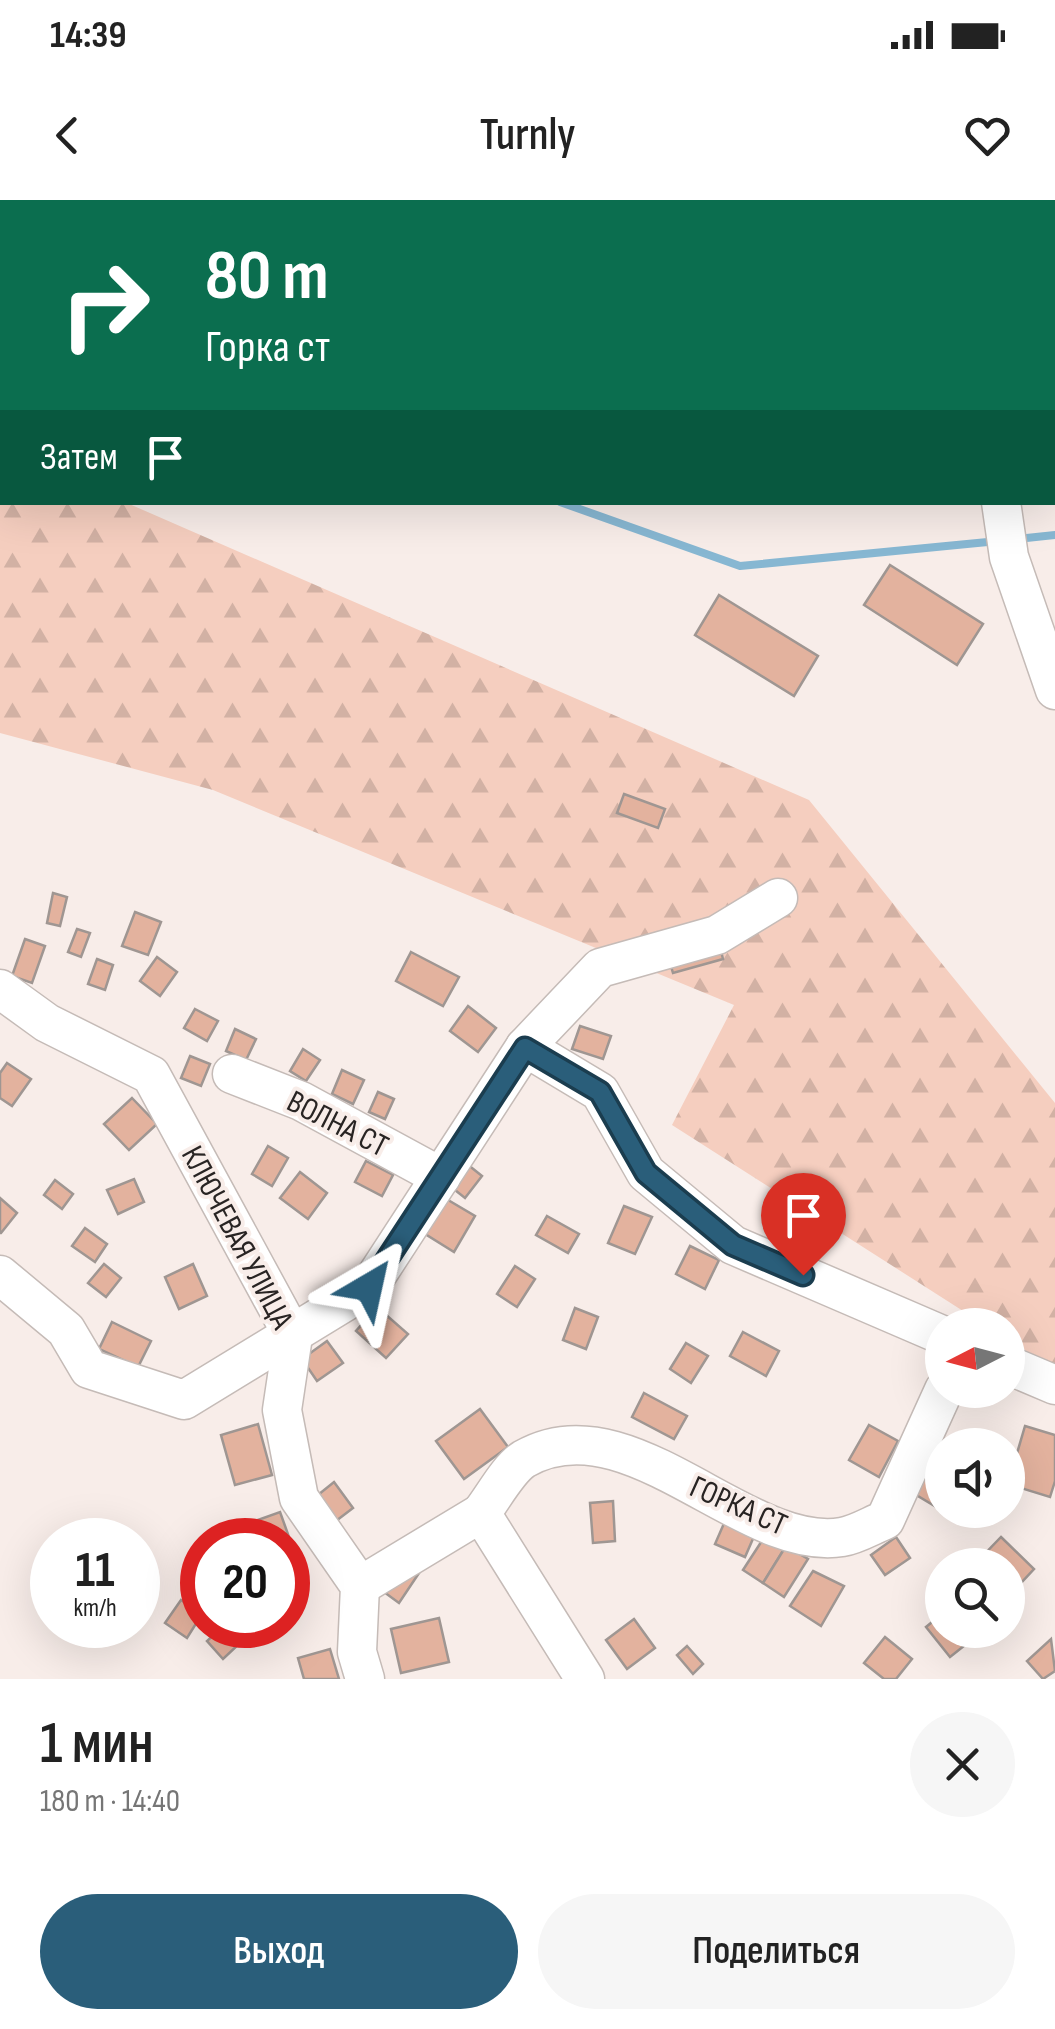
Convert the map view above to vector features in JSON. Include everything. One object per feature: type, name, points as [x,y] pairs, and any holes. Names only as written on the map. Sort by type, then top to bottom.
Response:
[{"type":"street","points":[[1004,527],[1055,690]]},
{"type":"street","points":[[0,1275],[66,1330],[89,1368],[184,1400],[369,1287],[525,1048],[600,968],[717,935],[778,898]]},
{"type":"street","name":"КЛЮЧЕВАЯ УЛИЦА","points":[[0,989],[47,1024],[151,1075],[292,1336],[282,1410],[299,1498],[360,1586]]},
{"type":"street","points":[[525,1048],[600,1092],[646,1173],[733,1245],[925,1328]]},
{"type":"street","name":"ВОЛНА СТ","points":[[232,1074],[301,1101],[442,1176]]},
{"type":"street","points":[[1025,1372],[1054,1386]]},
{"type":"street","name":"ГОРКА СТ","points":[[360,1586],[482,1514],[521,1461],[563,1444],[636,1457],[790,1532],[841,1537],[885,1520],[936,1408]]},
{"type":"street","points":[[482,1514],[585,1679]]},
{"type":"street","points":[[360,1586],[357,1652],[365,1679]]},
{"type":"green space","points":[[0,505],[132,505],[809,800],[1055,1103],[1055,1363],[1045,1363],[1025,1350],[1025,1308],[958,1308],[672,1125],[734,1005],[213,790],[0,733]]},
{"type":"building","points":[[890,565],[983,624],[957,665],[864,605]]},
{"type":"building","points":[[719,595],[818,656],[794,696],[695,635]]},
{"type":"building","points":[[624,794],[665,809],[658,828],[617,813]]},
{"type":"building","points":[[53,893],[67,897],[60,926],[47,923]]},
{"type":"building","points":[[135,912],[161,922],[148,955],[122,946]]},
{"type":"building","points":[[77,929],[90,933],[81,957],[68,952]]},
{"type":"building","points":[[25,939],[45,946],[32,983],[12,976]]},
{"type":"building","points":[[718,939],[723,959],[673,973],[667,953]]},
{"type":"building","points":[[411,952],[459,977],[443,1006],[396,981]]},
{"type":"building","points":[[157,957],[177,972],[160,996],[140,981]]},
{"type":"building","points":[[97,959],[113,965],[105,990],[88,984]]},
{"type":"building","points":[[468,1006],[496,1028],[478,1052],[450,1031]]},
{"type":"building","points":[[195,1009],[218,1021],[207,1041],[184,1028]]},
{"type":"building","points":[[580,1026],[611,1036],[603,1059],[572,1049]]},
{"type":"building","points":[[235,1029],[256,1039],[246,1060],[226,1051]]},
{"type":"building","points":[[303,1049],[320,1060],[306,1081],[290,1071]]},
{"type":"building","points":[[190,1056],[210,1064],[201,1086],[181,1078]]},
{"type":"building","points":[[7,1063],[31,1079],[12,1106],[0,1098],[0,1073]]},
{"type":"building","points":[[342,1070],[364,1080],[353,1104],[332,1094]]},
{"type":"building","points":[[378,1092],[394,1099],[385,1119],[369,1112]]},
{"type":"building","points":[[132,1098],[157,1124],[129,1150],[104,1124]]},
{"type":"building","points":[[268,1146],[288,1158],[272,1186],[252,1174]]},
{"type":"building","points":[[462,1160],[482,1176],[465,1198],[445,1182]]},
{"type":"building","points":[[366,1161],[393,1175],[382,1196],[355,1182]]},
{"type":"building","points":[[300,1172],[327,1193],[308,1219],[280,1198]]},
{"type":"building","points":[[134,1179],[144,1202],[118,1214],[107,1190]]},
{"type":"building","points":[[55,1180],[73,1194],[62,1209],[44,1195]]},
{"type":"building","points":[[443,1197],[475,1216],[454,1252],[422,1232]]},
{"type":"building","points":[[0,1198],[17,1213],[1,1233],[0,1233]]},
{"type":"building","points":[[624,1206],[652,1217],[635,1254],[608,1243]]},
{"type":"building","points":[[547,1216],[579,1234],[568,1253],[536,1235]]},
{"type":"building","points":[[85,1228],[107,1244],[95,1262],[72,1246]]},
{"type":"building","points":[[690,1246],[719,1260],[705,1289],[676,1274]]},
{"type":"building","points":[[104,1264],[121,1278],[106,1297],[88,1283]]},
{"type":"building","points":[[193,1264],[207,1296],[179,1309],[165,1277]]},
{"type":"building","points":[[515,1266],[535,1279],[517,1307],[497,1294]]},
{"type":"building","points":[[377,1307],[408,1334],[386,1358],[356,1331]]},
{"type":"building","points":[[575,1308],[598,1317],[586,1349],[563,1340]]},
{"type":"building","points":[[112,1322],[151,1341],[138,1367],[99,1349]]},
{"type":"building","points":[[743,1332],[779,1351],[766,1376],[730,1356]]},
{"type":"building","points":[[327,1341],[343,1363],[317,1381],[302,1359]]},
{"type":"building","points":[[686,1343],[708,1356],[691,1383],[670,1369]]},
{"type":"building","points":[[644,1393],[687,1416],[674,1439],[632,1417]]},
{"type":"building","points":[[480,1409],[508,1447],[464,1479],[436,1441]]},
{"type":"building","points":[[258,1424],[272,1475],[235,1485],[221,1435]]},
{"type":"building","points":[[869,1425],[898,1441],[879,1477],[849,1460]]},
{"type":"building","points":[[1024,1428],[1055,1435],[1055,1481],[1050,1497],[1025,1489]]},
{"type":"building","points":[[925,1462],[925,1500],[908,1490]]},
{"type":"building","points":[[334,1482],[353,1508],[332,1524],[313,1499]]},
{"type":"building","points":[[613,1501],[615,1541],[593,1543],[590,1503]]},
{"type":"building","points":[[729,1512],[759,1525],[745,1557],[715,1544]]},
{"type":"building","points":[[767,1533],[786,1546],[763,1583],[743,1570]]},
{"type":"building","points":[[896,1537],[910,1558],[885,1575],[871,1555]]},
{"type":"building","points":[[1001,1537],[1012,1548],[990,1548]]},
{"type":"building","points":[[786,1546],[808,1559],[784,1597],[763,1583]]},
{"type":"building","points":[[1025,1560],[1034,1569],[1025,1579]]},
{"type":"building","points":[[404,1563],[419,1573],[399,1603],[384,1592]]},
{"type":"building","points":[[813,1571],[844,1586],[821,1626],[790,1606]]},
{"type":"building","points":[[180,1601],[180,1633],[165,1623]]},
{"type":"building","points":[[439,1618],[449,1662],[401,1673],[391,1629]]},
{"type":"building","points":[[634,1619],[655,1648],[627,1669],[606,1640]]},
{"type":"building","points":[[885,1637],[912,1659],[896,1679],[884,1679],[864,1663]]},
{"type":"building","points":[[1051,1639],[1055,1671],[1043,1679],[1027,1661]]},
{"type":"building","points":[[687,1646],[703,1664],[693,1674],[677,1655]]},
{"type":"building","points":[[213,1648],[235,1648],[223,1659]]},
{"type":"building","points":[[943,1648],[961,1648],[950,1657]]},
{"type":"building","points":[[330,1649],[339,1679],[304,1679],[298,1658]]},
{"type":"waterway","points":[[568,505],[740,566],[998,541]]},
{"type":"waterway","points":[[1017,539],[1055,535]]},
{"type":"route","points":[[369,1287],[415,1223],[525,1048],[600,1092],[646,1173],[733,1245],[803,1275]]}]
